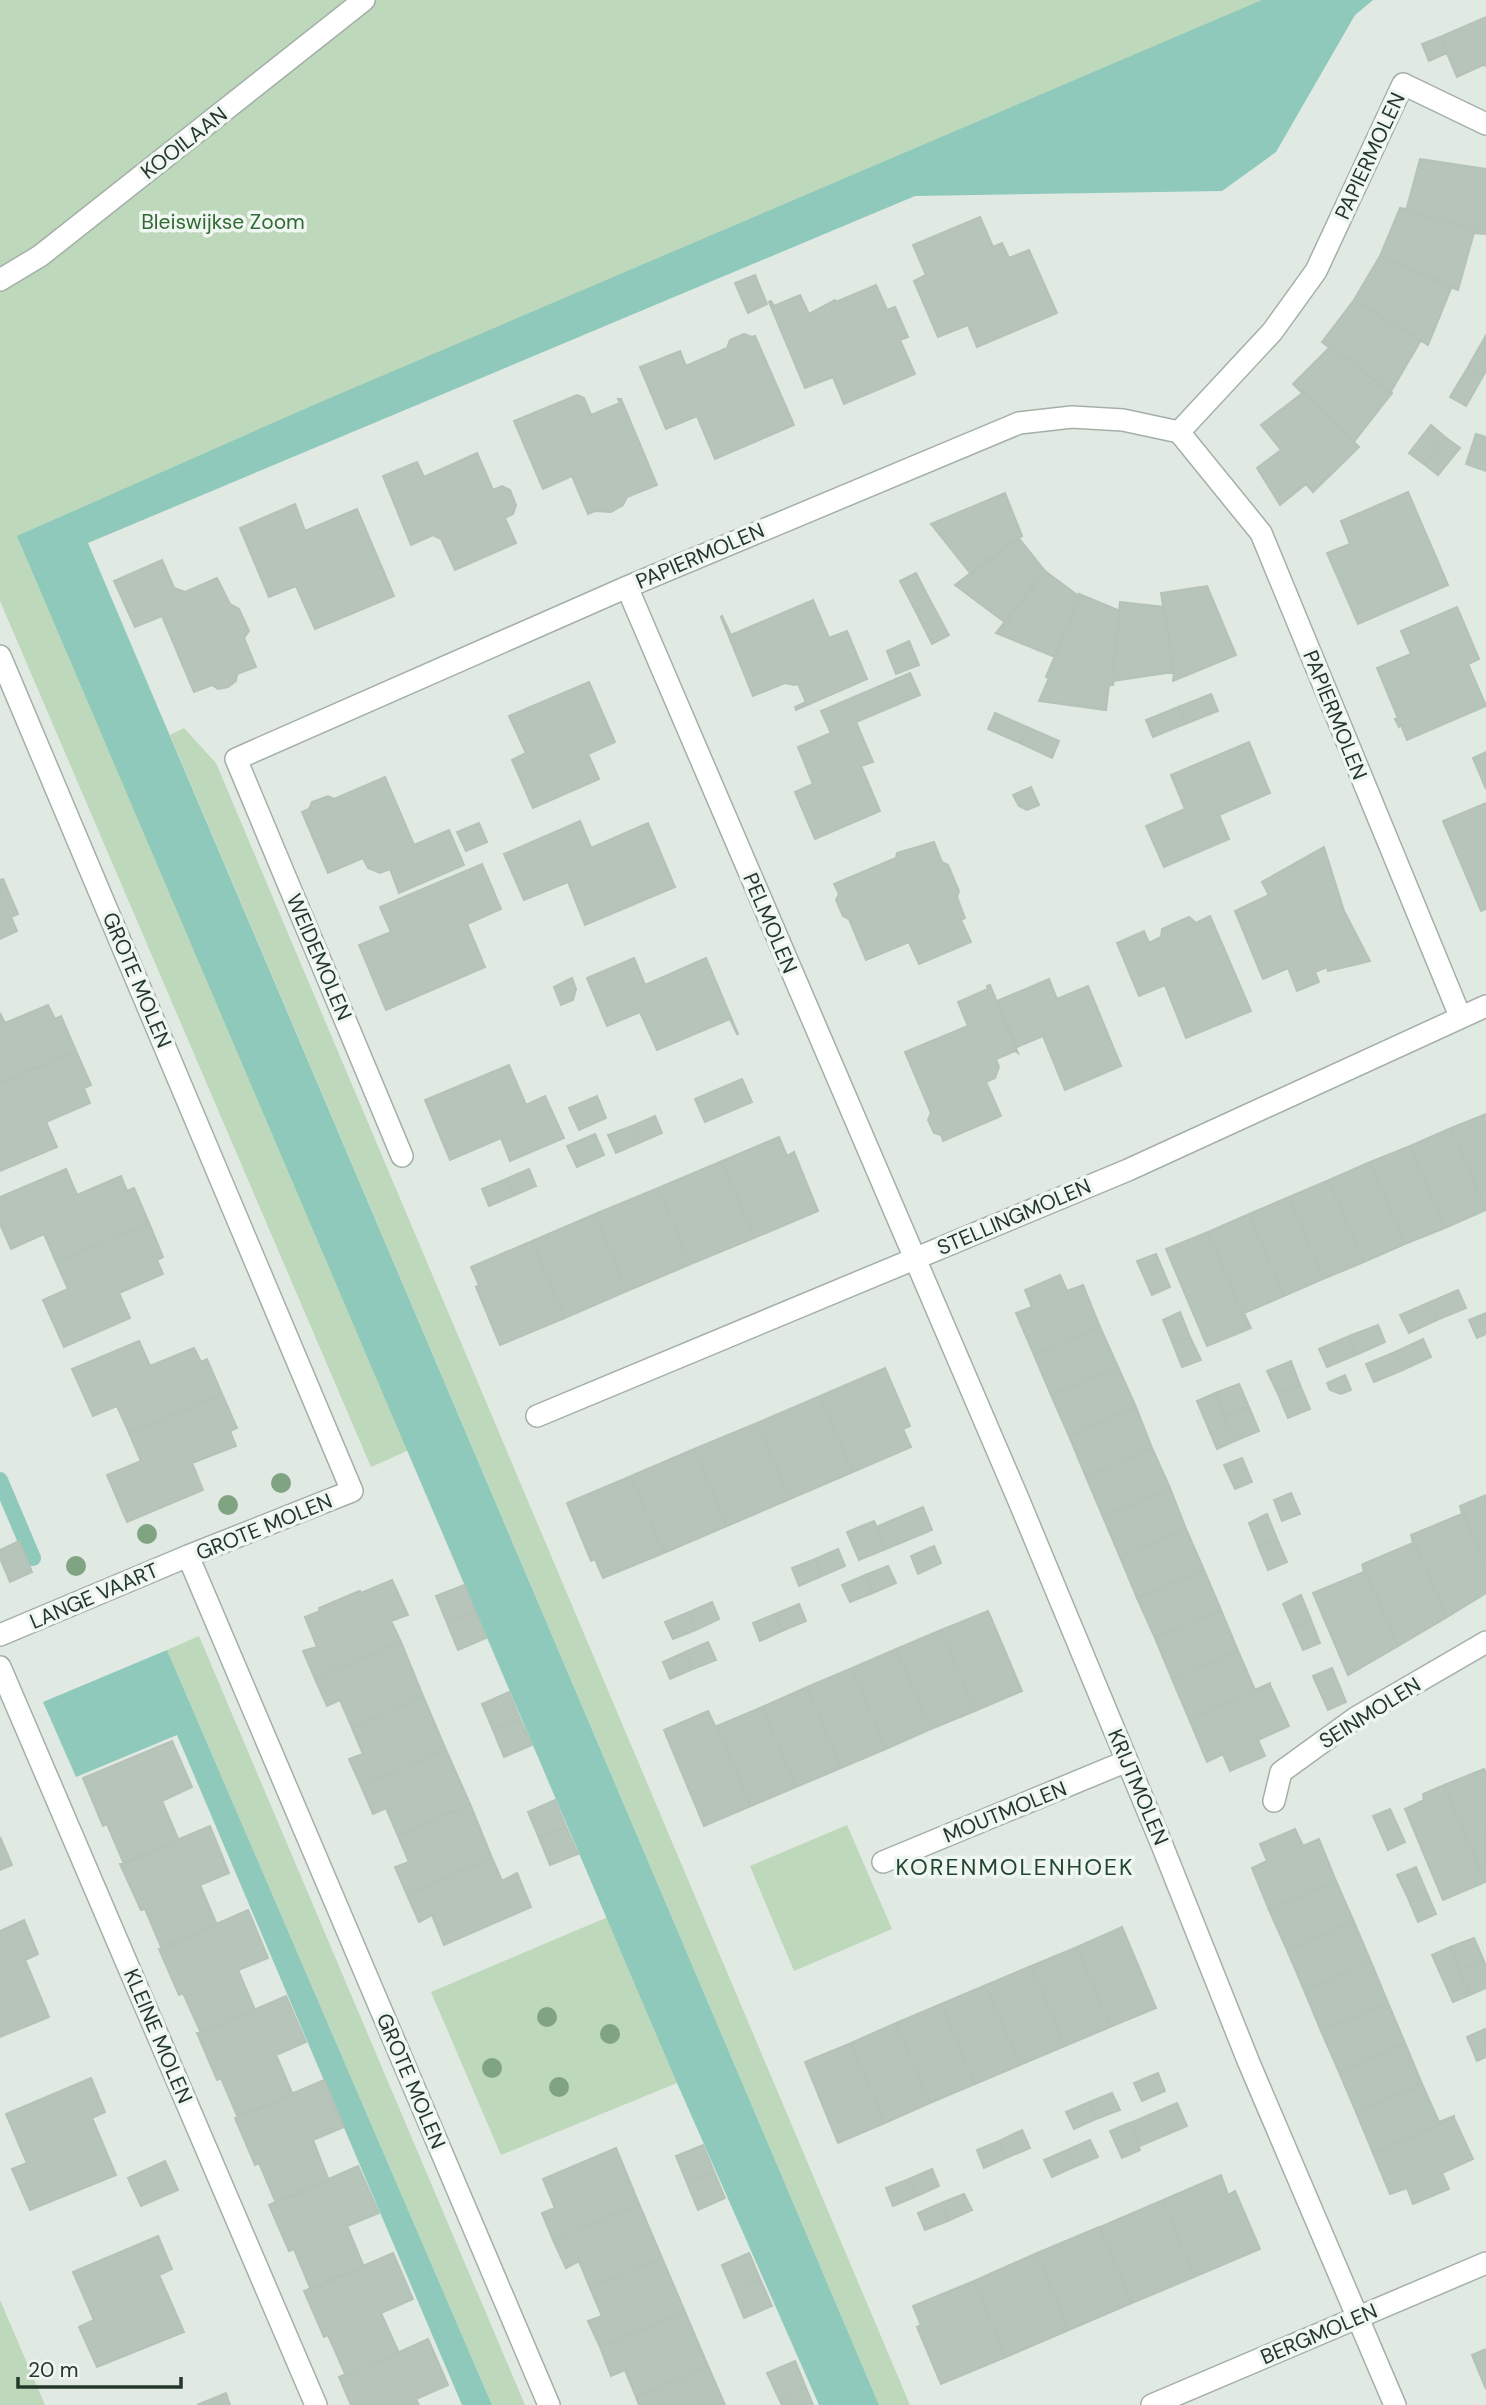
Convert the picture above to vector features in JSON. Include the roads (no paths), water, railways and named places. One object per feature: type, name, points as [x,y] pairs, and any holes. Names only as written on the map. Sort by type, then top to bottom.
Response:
[{"type":"street","name":"KOOILAAN","points":[[0,280],[50,248],[364,0]]},
{"type":"street","name":"PAPIERMOLEN","points":[[1179,432],[1272,332],[1316,271],[1403,84],[1486,124]]},
{"type":"street","name":"PAPIERMOLEN","points":[[236,758],[627,587],[1019,423],[1072,417],[1123,420],[1179,432],[1261,533],[1460,1016]]},
{"type":"street","name":"PELMOLEN","points":[[627,587],[914,1259]]},
{"type":"street","name":"GROTE MOLEN","points":[[0,656],[352,1491],[187,1556],[549,2405]]},
{"type":"street","name":"WEIDEMOLEN","points":[[236,758],[402,1156]]},
{"type":"street","name":"STELLINGMOLEN","points":[[537,1416],[1128,1170],[1486,1006]]},
{"type":"street","name":"KRIJTMOLEN","points":[[914,1259],[1019,1501],[1249,2063],[1395,2405]]},
{"type":"street","name":"LANGE VAART","points":[[0,1636],[187,1556]]},
{"type":"street","name":"SEINMOLEN","points":[[1273,1801],[1281,1772],[1357,1717],[1486,1642]]},
{"type":"street","name":"KLEINE MOLEN","points":[[0,1667],[316,2405]]},
{"type":"street","name":"MOUTMOLEN","points":[[883,1862],[1127,1761]]},
{"type":"street","name":"BERGMOLEN","points":[[1152,2405],[1486,2263]]},
{"type":"water","points":[[1262,0],[1373,0],[1355,15],[1276,152],[1222,191],[915,196],[88,543],[879,2405],[819,2405],[677,2083],[17,536],[316,404]]},
{"type":"water","points":[[167,1650],[492,2405],[462,2405],[177,1735],[76,1777],[43,1702]]},
{"type":"waterway","points":[[0,1480],[33,1558]]},
{"type":"district","name":"KORENMOLENHOEK","points":[[1015,1867]]},
{"type":"park label","name":"Bleiswijkse Zoom","points":[[223,222]]}]
